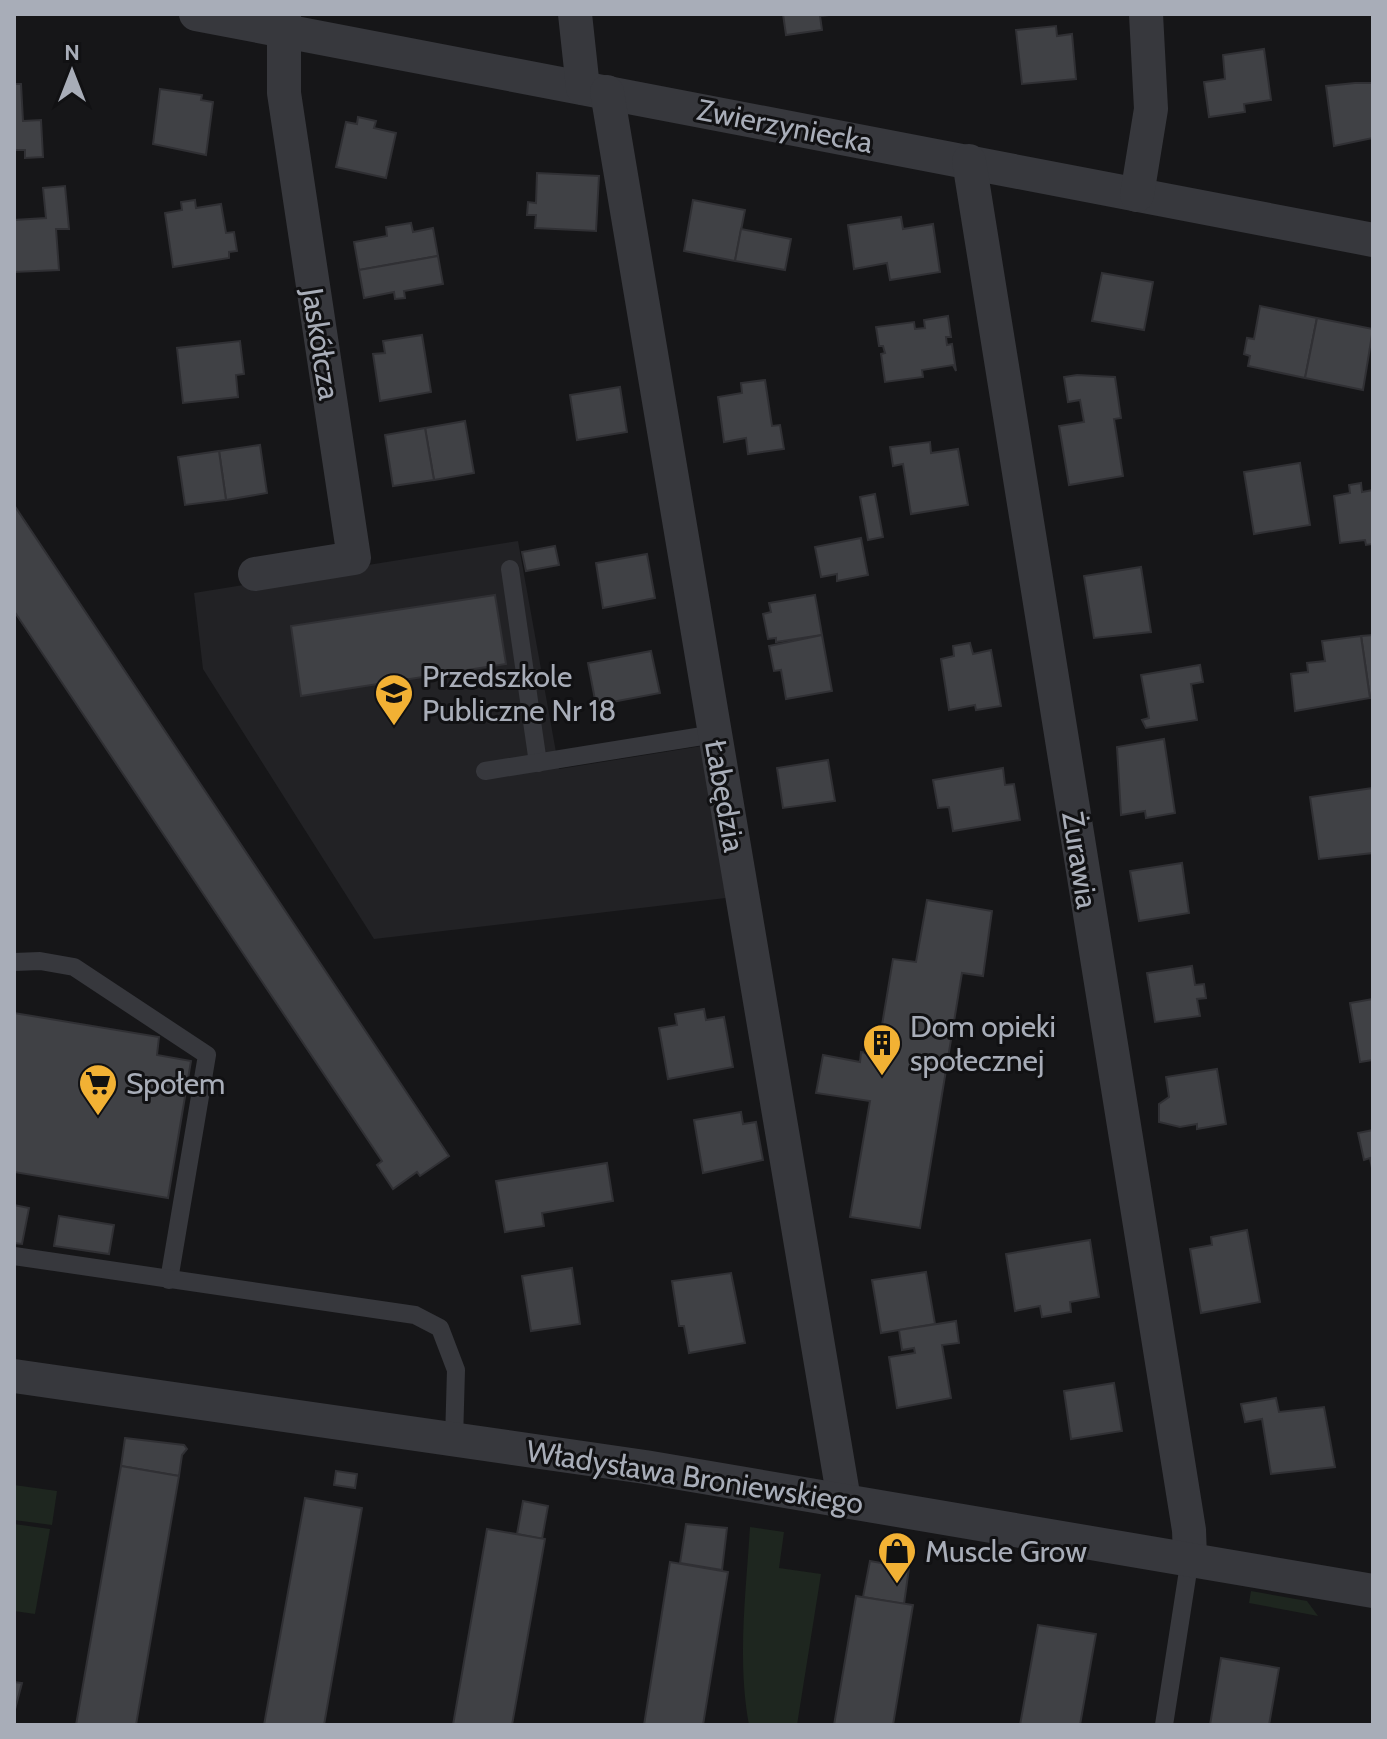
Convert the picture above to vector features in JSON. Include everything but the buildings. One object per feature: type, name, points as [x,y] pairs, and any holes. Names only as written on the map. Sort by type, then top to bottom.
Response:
[{"type":"street","name":"Zwierzyniecka","points":[[196,14],[283,22],[595,90],[1373,240]]},
{"type":"street","name":"Łabędzia","points":[[575,14],[595,90],[715,734],[844,1500]]},
{"type":"street","points":[[1137,195],[1151,109],[1146,14]]},
{"type":"street","name":"Jaskółcza","points":[[255,574],[354,558],[284,93],[283,22]]},
{"type":"street","name":"Żurawia","points":[[969,161],[1189,1530],[1190,1558]]},
{"type":"street","name":"Władysława Broniewskiego","points":[[14,1376],[844,1500],[1373,1591]]},
{"type":"lane","points":[[510,569],[538,763]]},
{"type":"lane","points":[[485,771],[715,734]]},
{"type":"lane","points":[[14,962],[74,967],[207,1055],[169,1280]]},
{"type":"lane","points":[[14,1256],[415,1315],[440,1328],[456,1370],[454,1440]]},
{"type":"lane","points":[[1164,1725],[1190,1558]]},
{"type":"shaded area","name":"Przedszkole Publiczne Nr 18","points":[[518,541],[559,769],[702,746],[726,898],[374,939],[203,669],[194,593]]},
{"type":"shaded area","points":[[14,1485],[57,1491],[52,1525],[14,1520]]},
{"type":"shaded area","points":[[14,1524],[50,1529],[35,1614],[14,1611]]},
{"type":"shaded area","points":[[750,1527],[784,1532],[779,1568],[821,1574],[797,1725],[749,1725],[743,1651]]},
{"type":"shaded area","points":[[1251,1591],[1307,1601],[1318,1616],[1249,1603]]},
{"type":"place","name":"Przedszkole Publiczne Nr 18","points":[[394,727]]},
{"type":"place","name":"Dom opieki społecznej","points":[[882,1077]]},
{"type":"place","name":"Społem","points":[[98,1117]]},
{"type":"place","name":"Muscle Grow","points":[[897,1585]]}]
